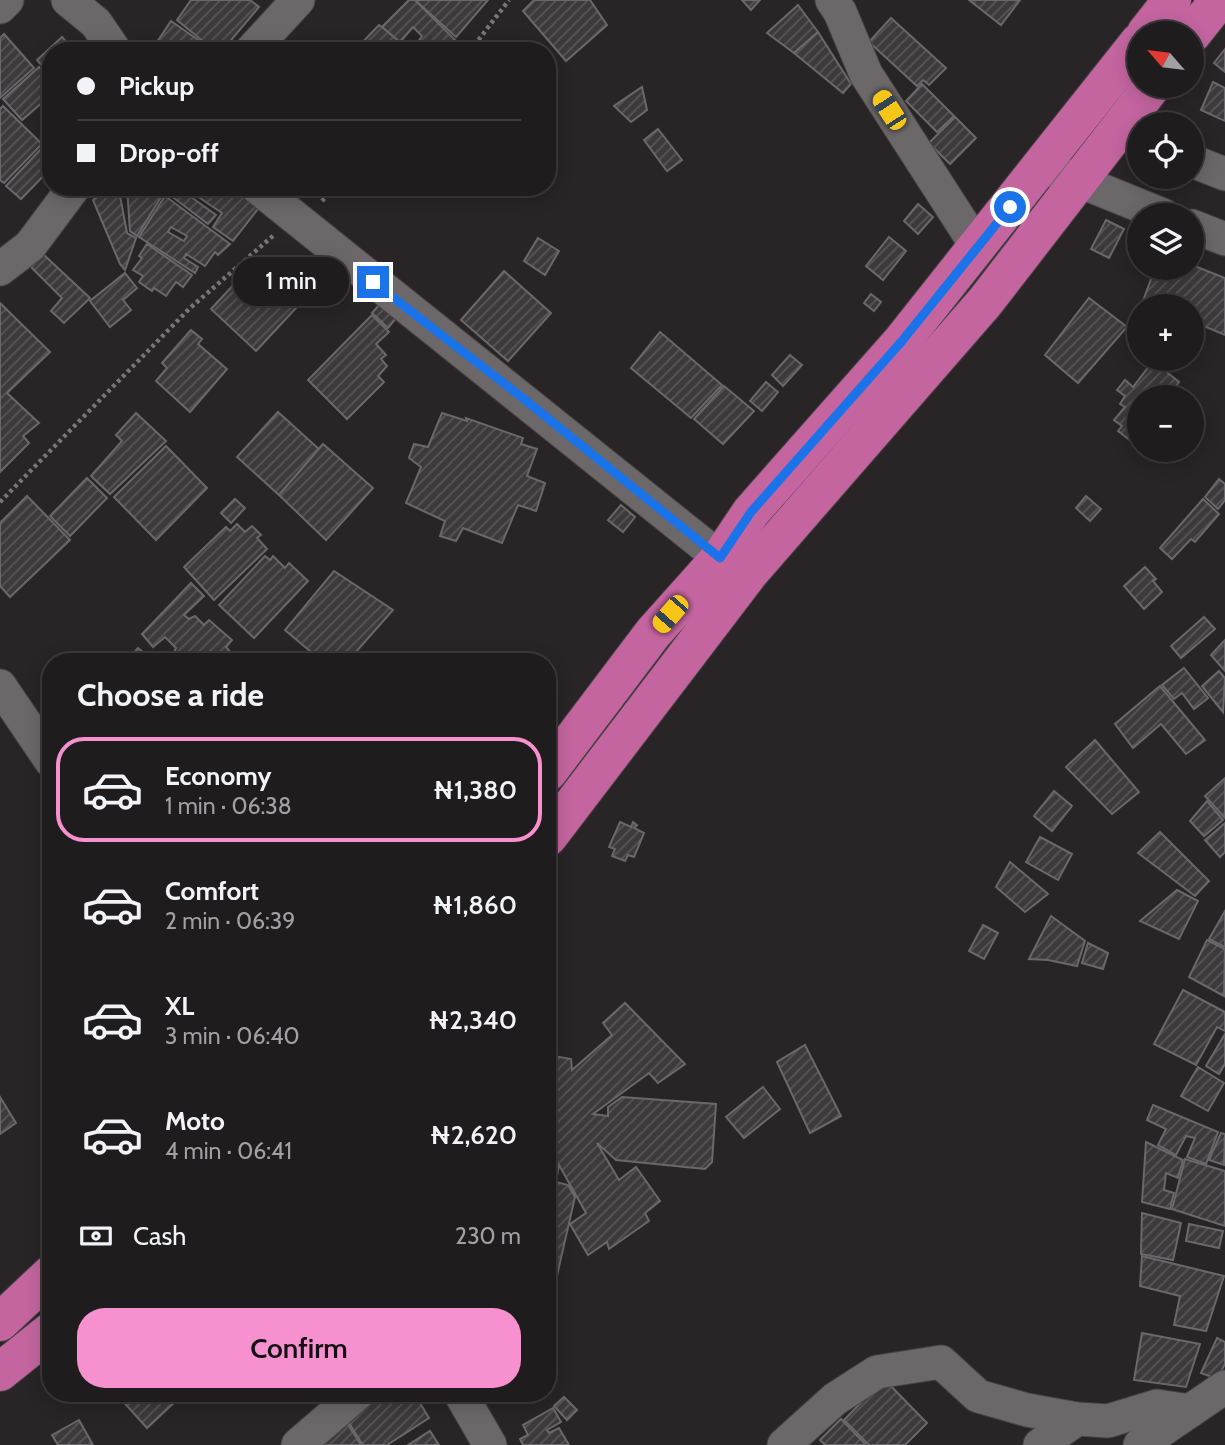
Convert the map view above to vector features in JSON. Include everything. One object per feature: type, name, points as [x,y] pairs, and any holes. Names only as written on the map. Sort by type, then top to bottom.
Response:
[{"type":"highway","points":[[1155,21],[1172,0]]},
{"type":"highway","points":[[1202,21],[1219,0]]},
{"type":"highway","points":[[556,761],[653,633],[720,558],[751,512],[902,341],[1127,57]]},
{"type":"highway","points":[[556,827],[750,572],[985,302],[1078,182],[1127,137]]},
{"type":"highway","points":[[0,1322],[42,1282]]},
{"type":"highway","points":[[0,1372],[42,1338]]},
{"type":"street","points":[[0,6],[7,0]]},
{"type":"street","points":[[68,0],[96,23],[109,42]]},
{"type":"street","points":[[259,42],[299,0]]},
{"type":"street","points":[[832,0],[840,12],[866,74],[978,248]]},
{"type":"street","points":[[1079,117],[1127,136]]},
{"type":"street","points":[[1042,166],[1133,203]]},
{"type":"street","points":[[1204,166],[1225,174]]},
{"type":"street","points":[[0,269],[30,246],[67,196]]},
{"type":"street","points":[[269,196],[720,558]]},
{"type":"street","points":[[1204,231],[1225,239]]},
{"type":"street","points":[[0,686],[42,748]]},
{"type":"street","points":[[783,1445],[835,1399],[877,1372],[941,1362],[978,1396],[1077,1419],[1108,1421],[1157,1406],[1190,1411]]},
{"type":"street","points":[[1140,1445],[1225,1387]]},
{"type":"street","points":[[298,1445],[348,1402]]},
{"type":"street","points":[[465,1402],[490,1445]]},
{"type":"street","points":[[1040,1445],[1077,1419]]},
{"type":"path","points":[[477,42],[509,0]]},
{"type":"path","points":[[0,502],[189,309],[290,221],[302,221]]},
{"type":"building","points":[[191,0],[250,0],[259,7],[230,42],[204,42],[177,20]]},
{"type":"building","points":[[409,0],[415,0],[456,41],[418,42],[422,36],[413,27],[400,42],[382,27]]},
{"type":"building","points":[[415,0],[488,0],[456,37]]},
{"type":"building","points":[[534,0],[590,0],[607,25],[566,61],[556,49],[556,42],[550,42],[523,11]]},
{"type":"building","points":[[742,0],[760,0],[751,10]]},
{"type":"building","points":[[969,0],[1020,0],[1001,25]]},
{"type":"building","points":[[798,5],[818,32],[794,53],[767,33]]},
{"type":"building","points":[[891,18],[946,68],[929,85],[923,80],[917,86],[869,42]]},
{"type":"building","points":[[171,21],[201,42],[157,42]]},
{"type":"building","points":[[379,25],[400,42],[363,42]]},
{"type":"building","points":[[818,32],[851,84],[843,93],[794,53]]},
{"type":"building","points":[[4,34],[34,68],[0,98],[0,38]]},
{"type":"building","points":[[1225,49],[1225,72],[1214,63]]},
{"type":"building","points":[[39,67],[42,70],[42,103],[22,120],[3,99]]},
{"type":"building","points":[[1213,82],[1225,88],[1225,121],[1201,110]]},
{"type":"building","points":[[922,84],[954,116],[937,132],[906,101]]},
{"type":"building","points":[[642,87],[647,110],[631,122],[614,106]]},
{"type":"building","points":[[3,106],[42,144],[4,183],[0,180],[0,109]]},
{"type":"building","points":[[955,117],[976,138],[950,164],[929,143]]},
{"type":"building","points":[[658,129],[682,160],[667,171],[644,140]]},
{"type":"building","points":[[42,148],[42,177],[21,199],[6,186]]},
{"type":"building","points":[[99,196],[120,196],[127,233],[136,238],[125,270],[120,264],[93,200]]},
{"type":"building","points":[[128,196],[162,196],[137,236],[130,231]]},
{"type":"building","points":[[165,196],[230,244],[218,255],[215,252],[205,266],[186,254],[184,258],[198,267],[195,273],[139,237]],"holes":[[[171,227],[187,236],[184,241],[168,232]]]},
{"type":"building","points":[[171,196],[192,196],[216,215],[208,224]]},
{"type":"building","points":[[197,196],[248,196],[261,205],[233,241],[213,227],[222,213]]},
{"type":"building","points":[[918,204],[933,217],[918,234],[904,221]]},
{"type":"building","points":[[1106,220],[1124,229],[1109,258],[1091,249]]},
{"type":"building","points":[[889,237],[906,251],[883,280],[866,266]]},
{"type":"building","points":[[538,238],[559,251],[545,275],[524,261]]},
{"type":"building","points":[[147,244],[192,275],[183,287],[176,282],[166,296],[139,282],[143,276],[133,270],[142,258],[139,256]]},
{"type":"building","points":[[44,255],[90,298],[64,323],[51,311],[62,298],[31,267]]},
{"type":"building","points":[[251,266],[296,308],[256,351],[211,309]]},
{"type":"building","points":[[1204,270],[1225,278],[1225,335],[1204,326],[1204,294],[1146,294],[1151,280],[1204,280]]},
{"type":"building","points":[[504,271],[551,313],[508,361],[461,320]]},
{"type":"building","points":[[125,273],[137,288],[123,300],[131,310],[110,327],[90,301]]},
{"type":"building","points":[[871,294],[881,302],[874,311],[864,303]]},
{"type":"building","points":[[1089,298],[1127,327],[1078,383],[1045,355]]},
{"type":"building","points":[[0,303],[50,352],[7,393],[39,423],[23,436],[29,443],[0,472]]},
{"type":"building","points":[[380,304],[396,318],[388,328],[372,313]]},
{"type":"building","points":[[372,315],[389,332],[376,344],[386,355],[381,359],[387,366],[378,376],[384,382],[347,419],[308,380]]},
{"type":"building","points":[[191,330],[202,339],[198,344],[227,369],[190,412],[156,381],[167,368],[162,363]]},
{"type":"building","points":[[660,332],[722,385],[691,418],[631,368]]},
{"type":"building","points":[[790,355],[802,365],[783,386],[772,375]]},
{"type":"building","points":[[1145,371],[1165,371],[1179,382],[1177,385],[1135,385]]},
{"type":"building","points":[[1125,380],[1131,385],[1127,385],[1127,438],[1118,431],[1122,426],[1114,420],[1125,407],[1120,404],[1125,396],[1117,390]]},
{"type":"building","points":[[766,382],[778,392],[762,411],[750,401]]},
{"type":"building","points":[[724,386],[754,411],[723,444],[694,419]]},
{"type":"building","points":[[278,412],[320,450],[279,495],[237,457]]},
{"type":"building","points":[[136,413],[166,441],[110,494],[91,476],[122,441],[116,435]]},
{"type":"building","points":[[442,413],[467,421],[466,418],[523,438],[521,444],[537,449],[527,476],[545,483],[536,511],[518,505],[502,543],[463,528],[456,541],[440,536],[445,521],[406,503],[421,467],[409,458],[414,444],[428,447]]},
{"type":"building","points":[[323,444],[373,488],[326,540],[279,495]]},
{"type":"building","points":[[166,446],[207,488],[156,540],[114,497]]},
{"type":"building","points":[[87,478],[107,498],[70,536],[50,516]]},
{"type":"building","points":[[1219,479],[1225,484],[1225,500],[1218,509],[1205,497]]},
{"type":"building","points":[[27,496],[70,540],[10,597],[0,586],[0,523]]},
{"type":"building","points":[[1086,496],[1101,509],[1090,521],[1076,508]]},
{"type":"building","points":[[235,499],[245,508],[231,523],[221,513]]},
{"type":"building","points":[[1203,499],[1219,514],[1195,542],[1191,539],[1172,559],[1160,548]]},
{"type":"building","points":[[621,505],[635,517],[623,532],[608,520]]},
{"type":"building","points":[[237,524],[245,532],[252,526],[261,535],[257,538],[267,549],[214,600],[184,567],[226,527],[230,531]]},
{"type":"building","points":[[265,556],[270,560],[273,556],[285,568],[289,563],[308,581],[254,638],[219,605]]},
{"type":"building","points":[[1145,567],[1156,579],[1153,581],[1162,592],[1144,609],[1124,586]]},
{"type":"building","points":[[334,571],[393,610],[355,653],[312,653],[285,630]]},
{"type":"building","points":[[191,583],[204,596],[184,615],[189,619],[195,616],[204,625],[209,620],[232,640],[226,647],[231,653],[174,653],[176,648],[165,637],[153,647],[142,634]]},
{"type":"building","points":[[1204,617],[1215,629],[1181,658],[1171,646]]},
{"type":"building","points":[[1225,640],[1225,671],[1211,655]]},
{"type":"building","points":[[1184,668],[1208,698],[1194,709],[1182,693],[1174,699],[1162,685]]},
{"type":"building","points":[[1219,671],[1225,678],[1223,712],[1202,686]]},
{"type":"building","points":[[1160,686],[1205,740],[1186,754],[1161,724],[1133,748],[1115,724]]},
{"type":"building","points":[[1095,740],[1139,792],[1112,814],[1066,767]]},
{"type":"building","points":[[1225,778],[1225,818],[1205,796]]},
{"type":"building","points":[[1054,791],[1072,806],[1052,831],[1034,816]]},
{"type":"building","points":[[1207,801],[1223,820],[1204,836],[1190,821]]},
{"type":"building","points":[[620,822],[631,827],[633,822],[637,825],[634,828],[644,833],[634,857],[628,855],[625,861],[612,856],[615,849],[609,847]]},
{"type":"building","points":[[1225,823],[1225,852],[1220,857],[1205,840]]},
{"type":"building","points":[[1160,832],[1209,881],[1195,896],[1138,853]]},
{"type":"building","points":[[1040,837],[1072,854],[1058,880],[1026,862]]},
{"type":"building","points":[[1010,862],[1048,894],[1025,912],[996,887]]},
{"type":"building","points":[[1177,890],[1198,901],[1179,939],[1140,921]]},
{"type":"building","points":[[1225,911],[1225,947],[1209,939]]},
{"type":"building","points":[[1051,916],[1085,941],[1077,966],[1029,959]]},
{"type":"building","points":[[983,925],[998,933],[984,959],[969,951]]},
{"type":"building","points":[[1207,940],[1225,949],[1224,996],[1189,977]]},
{"type":"building","points":[[1088,943],[1108,953],[1103,969],[1082,963]]},
{"type":"building","points":[[1183,990],[1225,1012],[1225,1031],[1217,1027],[1196,1065],[1154,1044]]},
{"type":"building","points":[[625,1003],[685,1064],[658,1083],[649,1073],[593,1114],[608,1116],[608,1107],[622,1097],[716,1104],[712,1162],[705,1169],[616,1160],[597,1143],[619,1180],[636,1167],[660,1201],[645,1213],[649,1221],[609,1249],[607,1242],[588,1255],[570,1224],[586,1213],[559,1165],[556,1182],[556,1056],[571,1059],[572,1070],[612,1035],[603,1023]]},
{"type":"building","points":[[1225,1034],[1225,1064],[1219,1074],[1206,1066]]},
{"type":"building","points":[[805,1045],[841,1116],[810,1133],[777,1062]]},
{"type":"building","points":[[1198,1067],[1224,1083],[1208,1111],[1181,1096]]},
{"type":"building","points":[[763,1087],[780,1109],[744,1138],[726,1117]]},
{"type":"building","points":[[0,1097],[16,1123],[0,1134]]},
{"type":"building","points":[[1153,1105],[1218,1132],[1206,1164],[1187,1157],[1195,1138],[1186,1136],[1176,1155],[1158,1145],[1166,1129],[1147,1120]]},
{"type":"building","points":[[1221,1133],[1225,1134],[1224,1165],[1209,1160]]},
{"type":"building","points":[[1146,1142],[1183,1160],[1178,1178],[1166,1173],[1164,1190],[1174,1193],[1170,1209],[1142,1202]]},
{"type":"building","points":[[1185,1159],[1225,1171],[1225,1226],[1172,1209]]},
{"type":"building","points":[[556,1182],[568,1185],[575,1197],[556,1280]]},
{"type":"building","points":[[1142,1213],[1181,1223],[1173,1260],[1141,1254]]},
{"type":"building","points":[[1189,1224],[1223,1231],[1219,1248],[1186,1241]]},
{"type":"building","points":[[1142,1256],[1224,1276],[1206,1331],[1174,1325],[1180,1296],[1140,1286]]},
{"type":"building","points":[[1142,1333],[1200,1344],[1186,1387],[1134,1380]]},
{"type":"building","points":[[1217,1338],[1225,1342],[1225,1364],[1217,1379],[1201,1373]]},
{"type":"building","points":[[884,1379],[927,1423],[905,1445],[869,1445],[844,1420]]},
{"type":"building","points":[[564,1397],[577,1410],[567,1420],[554,1406]]},
{"type":"building","points":[[124,1402],[175,1402],[147,1428]]},
{"type":"building","points":[[368,1402],[419,1402],[429,1418],[387,1445],[363,1445],[347,1420]]},
{"type":"building","points":[[553,1408],[561,1422],[547,1430],[549,1433],[559,1428],[569,1445],[523,1445],[520,1439],[528,1435],[523,1425]]},
{"type":"building","points":[[841,1419],[866,1445],[825,1445],[820,1440]]},
{"type":"building","points":[[79,1420],[93,1445],[58,1445],[52,1435]]},
{"type":"building","points":[[347,1423],[361,1445],[312,1445]]},
{"type":"building","points":[[430,1431],[439,1445],[408,1445]]},
{"type":"route","points":[[373,282],[524,399],[720,558],[751,512],[902,341],[1010,207]]}]
